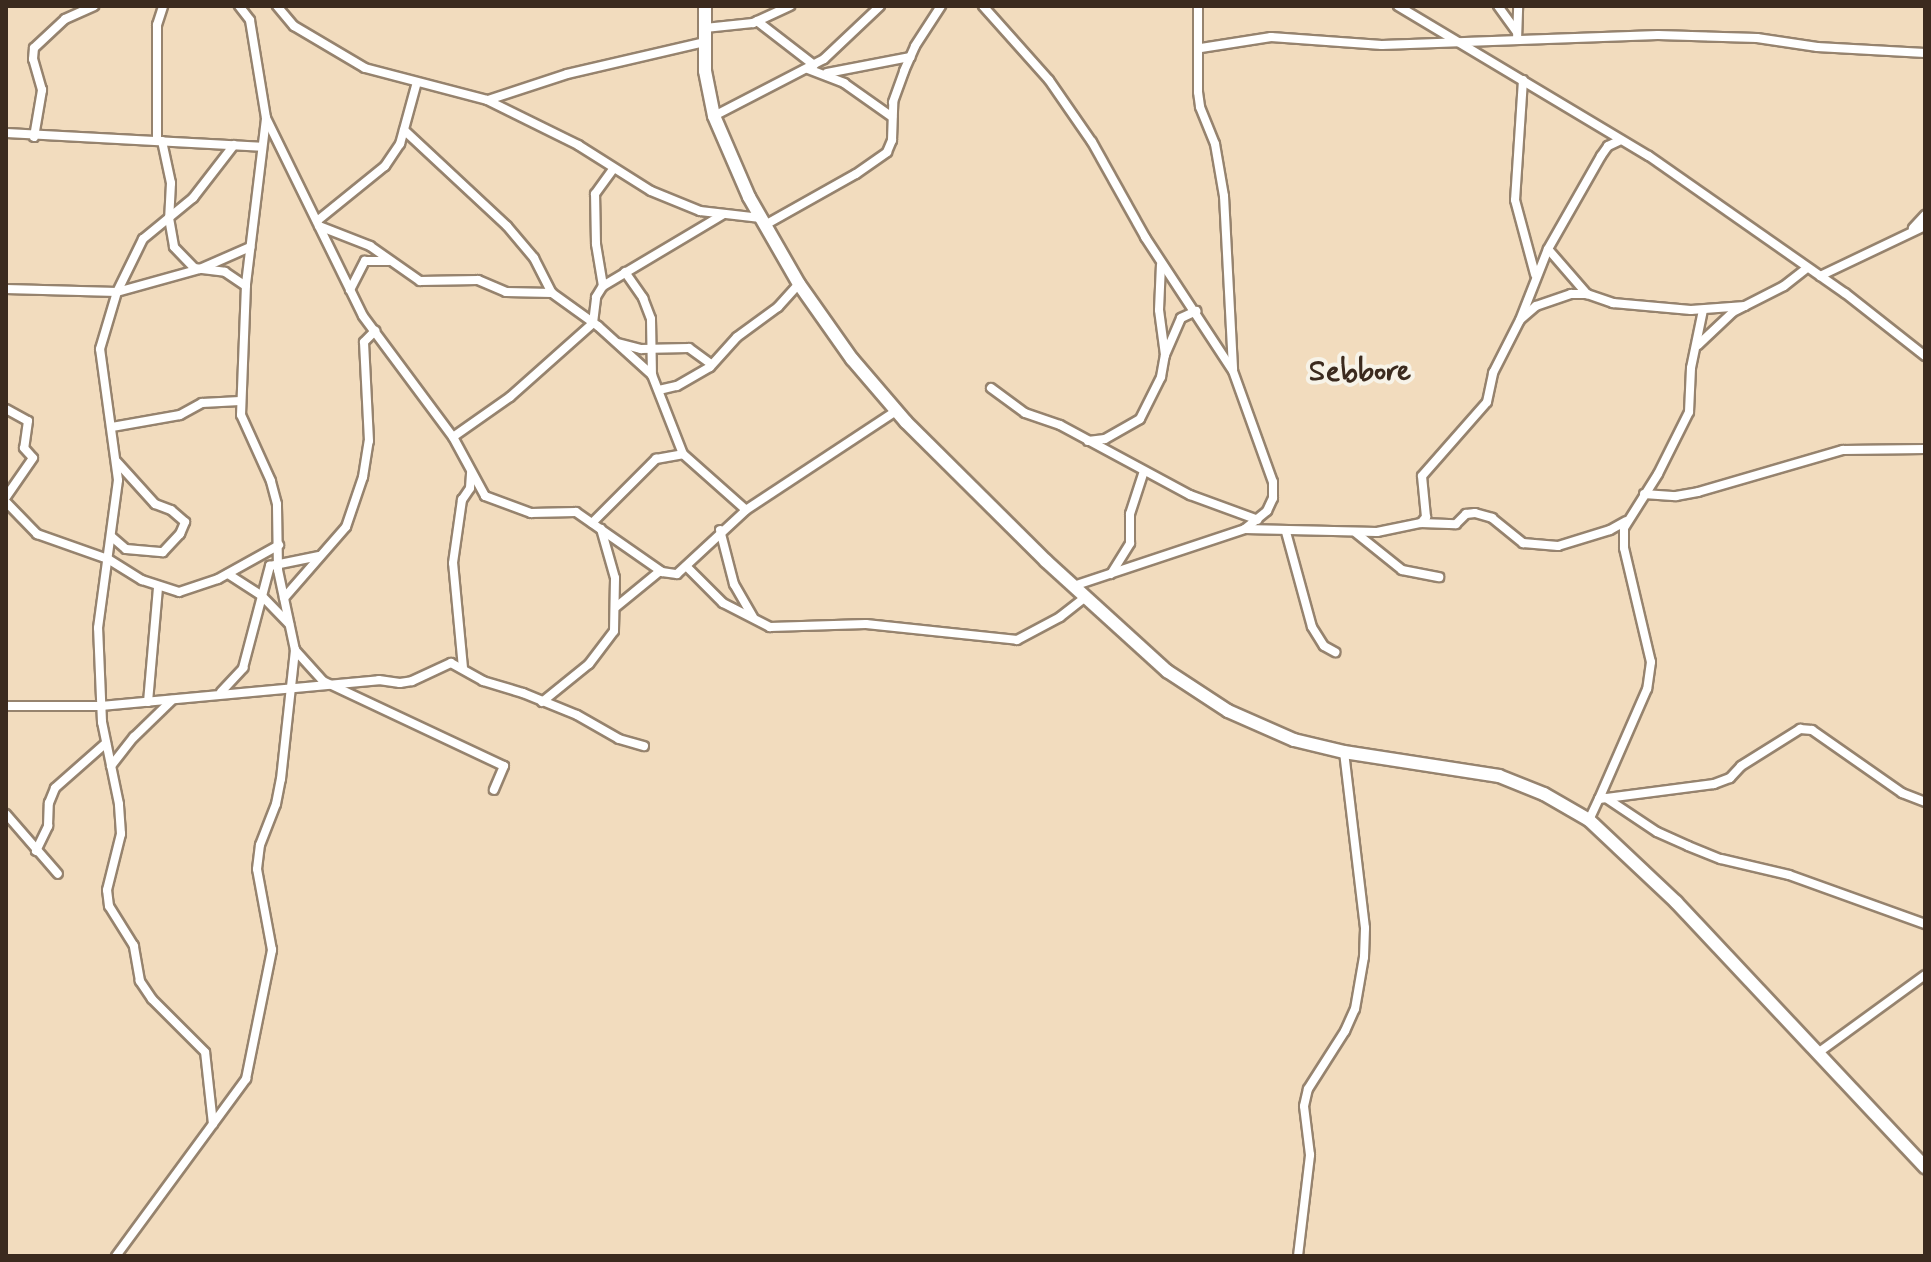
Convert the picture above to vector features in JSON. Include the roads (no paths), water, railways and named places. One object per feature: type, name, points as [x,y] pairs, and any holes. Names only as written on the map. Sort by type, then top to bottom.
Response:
[{"type":"main road","points":[[705,6],[705,71],[714,116],[727,151],[799,284],[852,359],[896,411],[1074,586],[1167,671],[1228,711],[1294,740],[1344,752],[1499,776],[1544,794],[1589,820],[1676,902],[1925,1167]]},
{"type":"street","points":[[34,137],[42,90],[33,59],[34,48],[65,19],[94,6]]},
{"type":"street","points":[[163,6],[157,25],[160,141],[171,183],[169,218],[174,247],[188,264],[225,272],[246,286]]},
{"type":"street","points":[[239,6],[250,20],[266,118],[363,316],[453,437],[485,496],[531,513],[576,512],[668,575],[687,567],[720,530],[746,510],[896,411]]},
{"type":"street","points":[[277,6],[294,26],[365,68],[487,100],[578,145],[651,191],[700,211],[763,221],[856,174],[887,152],[892,140],[893,102],[910,57],[941,6]]},
{"type":"street","points":[[705,28],[731,27],[757,21],[790,6]]},
{"type":"street","points":[[714,116],[811,67],[880,6]]},
{"type":"street","points":[[983,6],[1058,92],[1092,142],[1161,264],[1196,311],[1233,371],[1273,482],[1273,498],[1258,520],[1245,529],[1074,586]]},
{"type":"street","points":[[1198,6],[1200,107],[1215,144],[1228,232],[1233,371]]},
{"type":"street","points":[[1398,6],[1466,44],[1621,140],[1889,324],[1925,356]]},
{"type":"street","points":[[1498,6],[1517,36]]},
{"type":"street","points":[[1517,36],[1518,6]]},
{"type":"street","points":[[757,21],[811,67],[826,73],[892,117]]},
{"type":"street","points":[[1201,48],[1271,37],[1382,45],[1466,44],[1517,36],[1658,35],[1729,37],[1925,53]]},
{"type":"street","points":[[487,100],[567,74],[705,42]]},
{"type":"street","points":[[826,73],[910,57]]},
{"type":"street","points":[[1523,80],[1515,200],[1535,275]]},
{"type":"street","points":[[318,223],[385,166],[400,144],[417,82]]},
{"type":"street","points":[[116,1256],[246,1079],[272,950],[257,869],[260,845],[279,792],[295,650],[279,563],[271,481],[248,434],[240,401],[246,286],[266,118]]},
{"type":"street","points":[[404,130],[507,226],[534,258],[552,293],[593,323],[652,375]]},
{"type":"street","points":[[1421,523],[1426,517],[1422,476],[1487,402],[1493,373],[1520,320],[1535,275],[1608,146],[1608,132]]},
{"type":"street","points":[[6,133],[34,137],[262,147]]},
{"type":"street","points":[[1608,146],[1621,140]]},
{"type":"street","points":[[213,1125],[205,1052],[161,1009],[140,981],[134,946],[109,906],[107,890],[121,834],[101,706],[98,628],[112,537],[117,462],[100,349],[117,292],[143,239],[193,198],[234,145]]},
{"type":"street","points":[[603,286],[596,244],[595,194],[614,168]]},
{"type":"street","points":[[453,437],[510,397],[593,323],[596,297],[603,286],[723,215]]},
{"type":"street","points":[[1904,237],[1925,215]]},
{"type":"street","points":[[318,223],[348,235],[424,282],[478,280],[506,292],[552,293]]},
{"type":"street","points":[[1820,276],[1925,226]]},
{"type":"street","points":[[6,289],[117,292],[200,269],[250,247]]},
{"type":"street","points":[[1548,249],[1587,294]]},
{"type":"street","points":[[350,290],[365,261],[397,264]]},
{"type":"street","points":[[1161,264],[1159,310],[1165,355]]},
{"type":"street","points":[[1698,346],[1733,312],[1784,286],[1807,268]]},
{"type":"street","points":[[625,272],[643,298],[651,319],[652,375],[683,454],[746,510]]},
{"type":"street","points":[[659,390],[677,386],[711,364],[799,284]]},
{"type":"street","points":[[1520,320],[1536,306],[1556,298],[1587,294],[1613,303],[1703,310],[1745,306]]},
{"type":"street","points":[[1589,820],[1602,799],[1647,689],[1651,662],[1624,548],[1624,528],[1689,412],[1691,368],[1703,310]]},
{"type":"street","points":[[1086,440],[1105,439],[1140,419],[1161,377],[1165,355],[1181,318],[1196,311]]},
{"type":"street","points":[[284,598],[346,527],[363,477],[369,441],[364,342],[375,331]]},
{"type":"street","points":[[614,341],[641,349],[651,346],[689,348],[711,364]]},
{"type":"street","points":[[667,408],[677,386]]},
{"type":"street","points":[[991,388],[1025,413],[1060,425],[1209,504],[1258,520]]},
{"type":"street","points":[[112,427],[180,415],[202,403],[240,401]]},
{"type":"street","points":[[6,409],[28,421],[24,448],[33,458],[6,499],[37,534],[108,559],[158,588],[179,592],[228,574],[279,545]]},
{"type":"street","points":[[1644,494],[1676,496],[1698,492],[1843,450],[1925,449]]},
{"type":"street","points":[[592,523],[656,459],[683,454]]},
{"type":"street","points":[[112,537],[126,549],[163,552],[180,534],[185,522],[171,510],[155,504],[117,462]]},
{"type":"street","points":[[463,668],[453,563],[461,508],[470,488],[471,471]]},
{"type":"street","points":[[1110,574],[1130,543],[1130,514],[1144,471]]},
{"type":"street","points":[[1245,529],[1286,532],[1333,529],[1356,533],[1421,523],[1456,524],[1466,514],[1475,513],[1492,518],[1523,543],[1558,546],[1610,530],[1630,519]]},
{"type":"street","points":[[542,702],[603,650],[614,631],[615,578],[601,529]]},
{"type":"street","points":[[720,530],[734,584],[753,617]]},
{"type":"street","points":[[1286,532],[1312,627],[1324,646],[1335,652]]},
{"type":"street","points":[[1356,533],[1402,570],[1439,577]]},
{"type":"street","points":[[219,693],[243,668],[270,566],[294,564],[320,556]]},
{"type":"street","points":[[687,567],[723,603],[770,627],[866,624],[1017,640],[1060,617],[1086,597]]},
{"type":"street","points":[[616,607],[660,571]]},
{"type":"street","points":[[228,574],[262,596],[289,624]]},
{"type":"street","points":[[148,702],[158,588]]},
{"type":"street","points":[[295,650],[331,685],[504,766],[494,790]]},
{"type":"street","points":[[7,705],[101,706],[219,693],[412,681],[451,663],[483,681],[577,715],[619,739],[644,746]]},
{"type":"street","points":[[111,766],[134,737],[172,700]]},
{"type":"street","points":[[1602,799],[1714,784],[1730,778],[1741,766],[1800,729],[1812,730],[1902,793],[1925,802]]},
{"type":"street","points":[[36,851],[48,826],[49,803],[55,788],[106,743]]},
{"type":"street","points":[[1298,1256],[1310,1155],[1304,1106],[1308,1089],[1345,1031],[1355,1009],[1364,957],[1365,928],[1344,752]]},
{"type":"street","points":[[1602,799],[1657,832],[1721,859],[1768,868],[1925,924]]},
{"type":"street","points":[[6,814],[58,874]]},
{"type":"street","points":[[1818,1053],[1925,975]]},
{"type":"district","name":"Sebbore","points":[[1360,372]]}]
